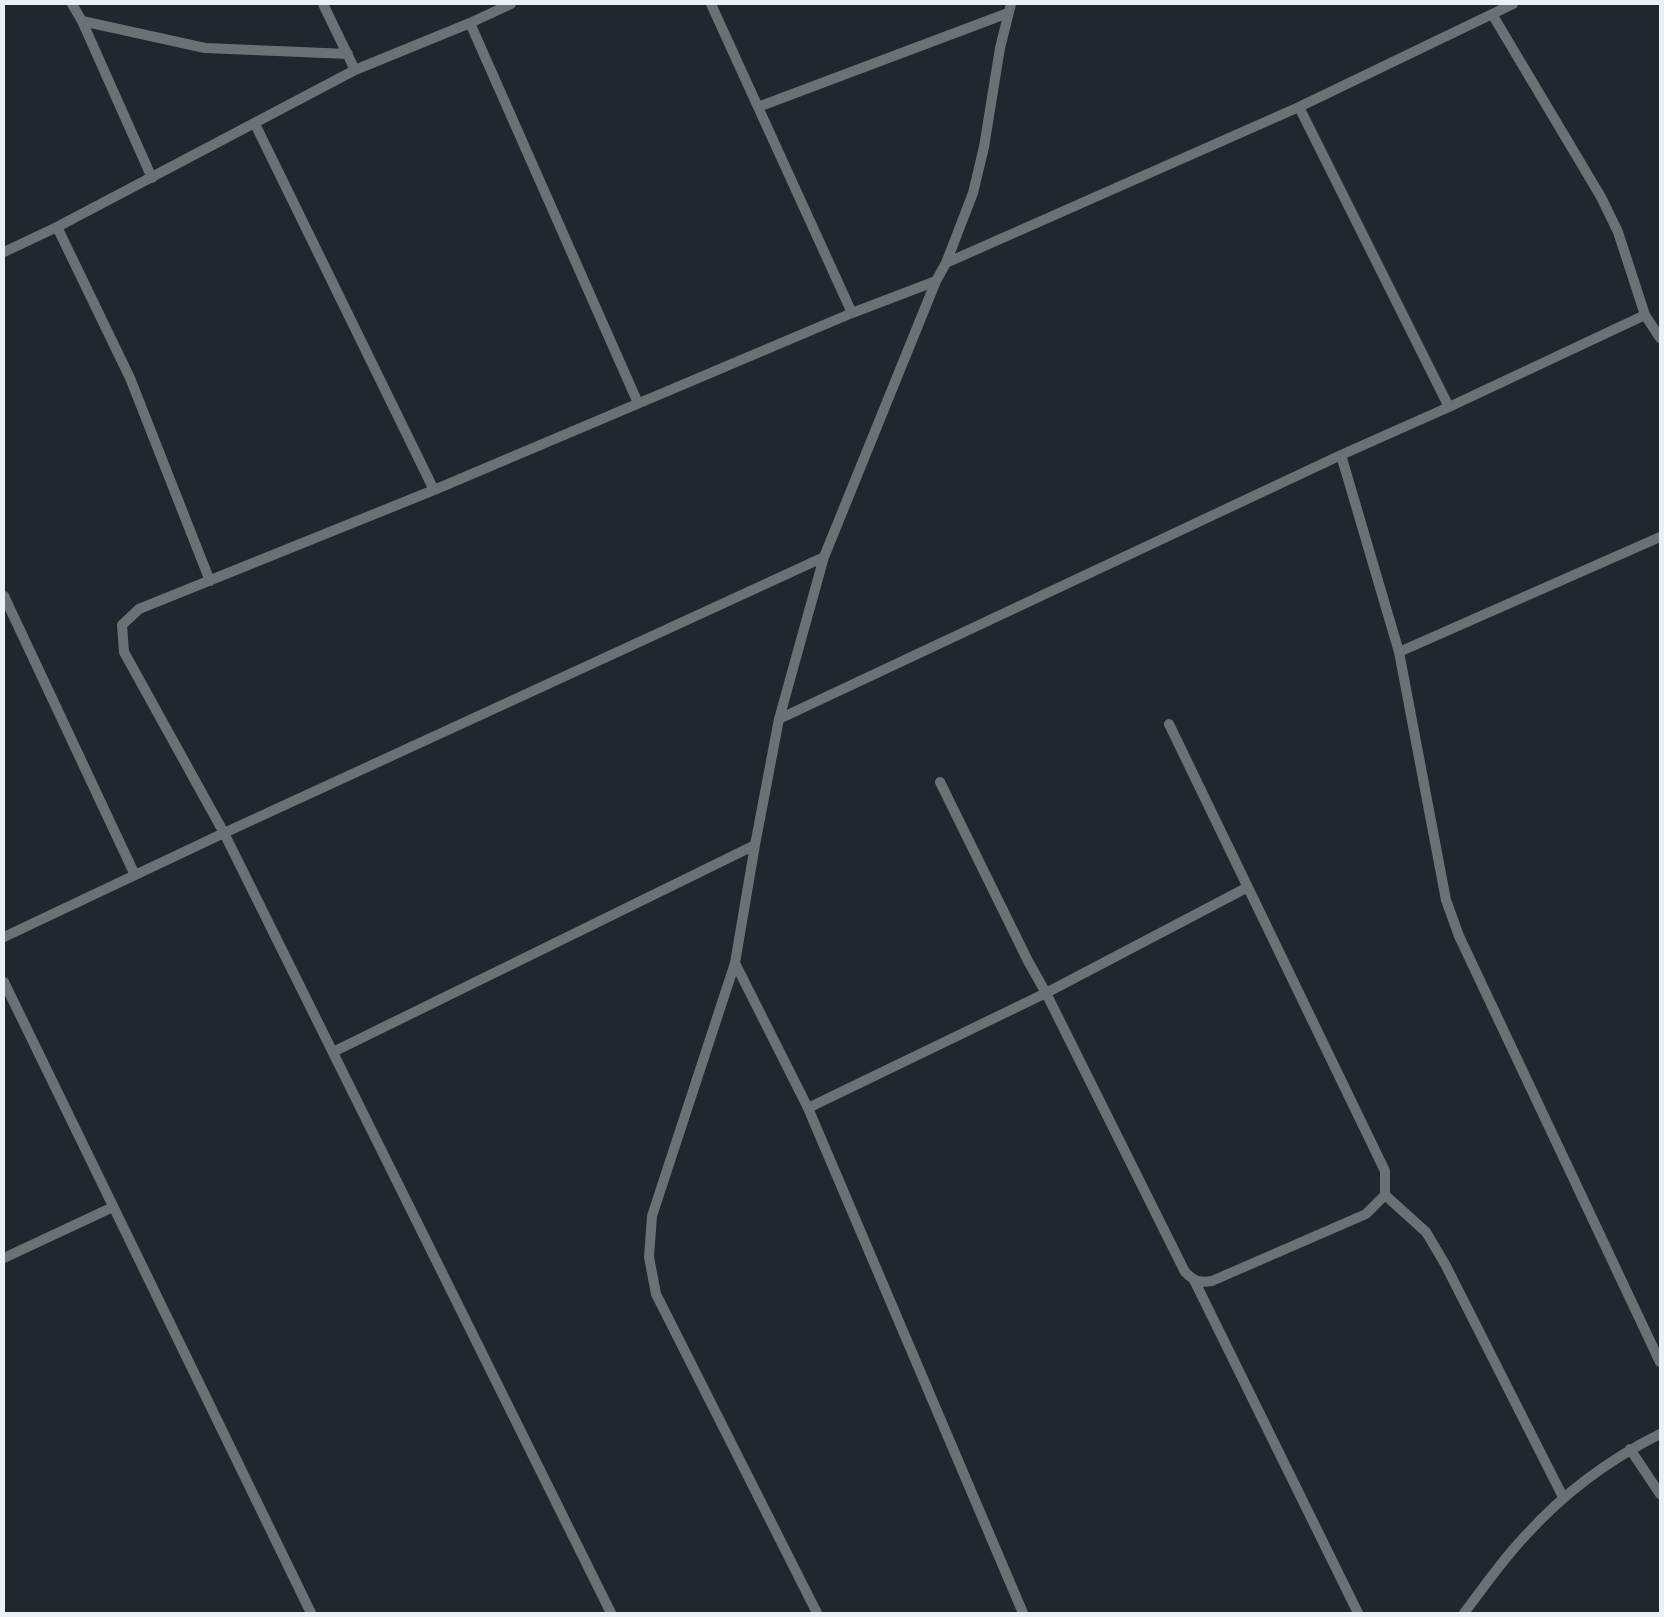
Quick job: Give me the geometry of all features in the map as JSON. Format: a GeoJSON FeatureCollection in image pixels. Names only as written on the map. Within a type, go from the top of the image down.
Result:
{"type":"FeatureCollection","features":[{"type":"Feature","properties":{"kind":"street"},"geometry":{"type":"LineString","coordinates":[[72,4],[82,22],[152,178]]}},
{"type":"Feature","properties":{"kind":"street"},"geometry":{"type":"LineString","coordinates":[[323,4],[355,70]]}},
{"type":"Feature","properties":{"kind":"street"},"geometry":{"type":"LineString","coordinates":[[4,252],[57,228],[355,70],[470,23],[511,4]]}},
{"type":"Feature","properties":{"kind":"street"},"geometry":{"type":"LineString","coordinates":[[711,4],[852,313]]}},
{"type":"Feature","properties":{"kind":"street"},"geometry":{"type":"LineString","coordinates":[[946,263],[1299,106],[1514,4]]}},
{"type":"Feature","properties":{"kind":"street"},"geometry":{"type":"LineString","coordinates":[[758,108],[1010,8]]}},
{"type":"Feature","properties":{"kind":"street"},"geometry":{"type":"LineString","coordinates":[[817,1613],[656,1294],[649,1257],[652,1216],[734,963],[754,845],[779,719],[824,556],[936,281],[946,263],[973,193],[984,147],[1000,48],[1010,8]]}},
{"type":"Feature","properties":{"kind":"street"},"geometry":{"type":"LineString","coordinates":[[1492,14],[1600,197],[1618,232],[1645,315],[1660,338]]}},
{"type":"Feature","properties":{"kind":"street"},"geometry":{"type":"LineString","coordinates":[[82,22],[205,48],[348,54]]}},
{"type":"Feature","properties":{"kind":"street"},"geometry":{"type":"LineString","coordinates":[[470,23],[638,403]]}},
{"type":"Feature","properties":{"kind":"street"},"geometry":{"type":"LineString","coordinates":[[1299,106],[1449,407]]}},
{"type":"Feature","properties":{"kind":"street"},"geometry":{"type":"LineString","coordinates":[[255,124],[434,490]]}},
{"type":"Feature","properties":{"kind":"street"},"geometry":{"type":"LineString","coordinates":[[57,228],[130,378],[210,581]]}},
{"type":"Feature","properties":{"kind":"street"},"geometry":{"type":"LineString","coordinates":[[611,1613],[224,833],[124,652],[122,625],[139,609],[434,490],[852,313],[936,281]]}},
{"type":"Feature","properties":{"kind":"street"},"geometry":{"type":"LineString","coordinates":[[779,719],[1341,455],[1449,407],[1645,315]]}},
{"type":"Feature","properties":{"kind":"street"},"geometry":{"type":"LineString","coordinates":[[1341,455],[1399,652],[1446,900],[1459,936],[1660,1362]]}},
{"type":"Feature","properties":{"kind":"street"},"geometry":{"type":"LineString","coordinates":[[1399,652],[1660,537]]}},
{"type":"Feature","properties":{"kind":"street"},"geometry":{"type":"LineString","coordinates":[[4,937],[224,833],[824,556]]}},
{"type":"Feature","properties":{"kind":"street"},"geometry":{"type":"LineString","coordinates":[[4,596],[135,875]]}},
{"type":"Feature","properties":{"kind":"street"},"geometry":{"type":"LineString","coordinates":[[1169,724],[1385,1171],[1384,1196],[1366,1214],[1212,1281],[1194,1280]]}},
{"type":"Feature","properties":{"kind":"street"},"geometry":{"type":"LineString","coordinates":[[940,782],[1185,1272],[1194,1280],[1358,1613]]}},
{"type":"Feature","properties":{"kind":"street"},"geometry":{"type":"LineString","coordinates":[[333,1052],[754,845]]}},
{"type":"Feature","properties":{"kind":"street"},"geometry":{"type":"LineString","coordinates":[[808,1108],[1046,993],[1248,887]]}},
{"type":"Feature","properties":{"kind":"street"},"geometry":{"type":"LineString","coordinates":[[734,963],[808,1108],[1023,1613]]}},
{"type":"Feature","properties":{"kind":"street"},"geometry":{"type":"LineString","coordinates":[[4,982],[312,1613]]}},
{"type":"Feature","properties":{"kind":"street"},"geometry":{"type":"LineString","coordinates":[[1384,1196],[1426,1232],[1445,1264],[1563,1497]]}},
{"type":"Feature","properties":{"kind":"street"},"geometry":{"type":"LineString","coordinates":[[4,1258],[113,1207]]}},
{"type":"Feature","properties":{"kind":"street"},"geometry":{"type":"LineString","coordinates":[[1464,1613],[1525,1536],[1563,1497],[1630,1449],[1660,1434]]}},
{"type":"Feature","properties":{"kind":"street"},"geometry":{"type":"LineString","coordinates":[[1630,1449],[1660,1494]]}}]}
